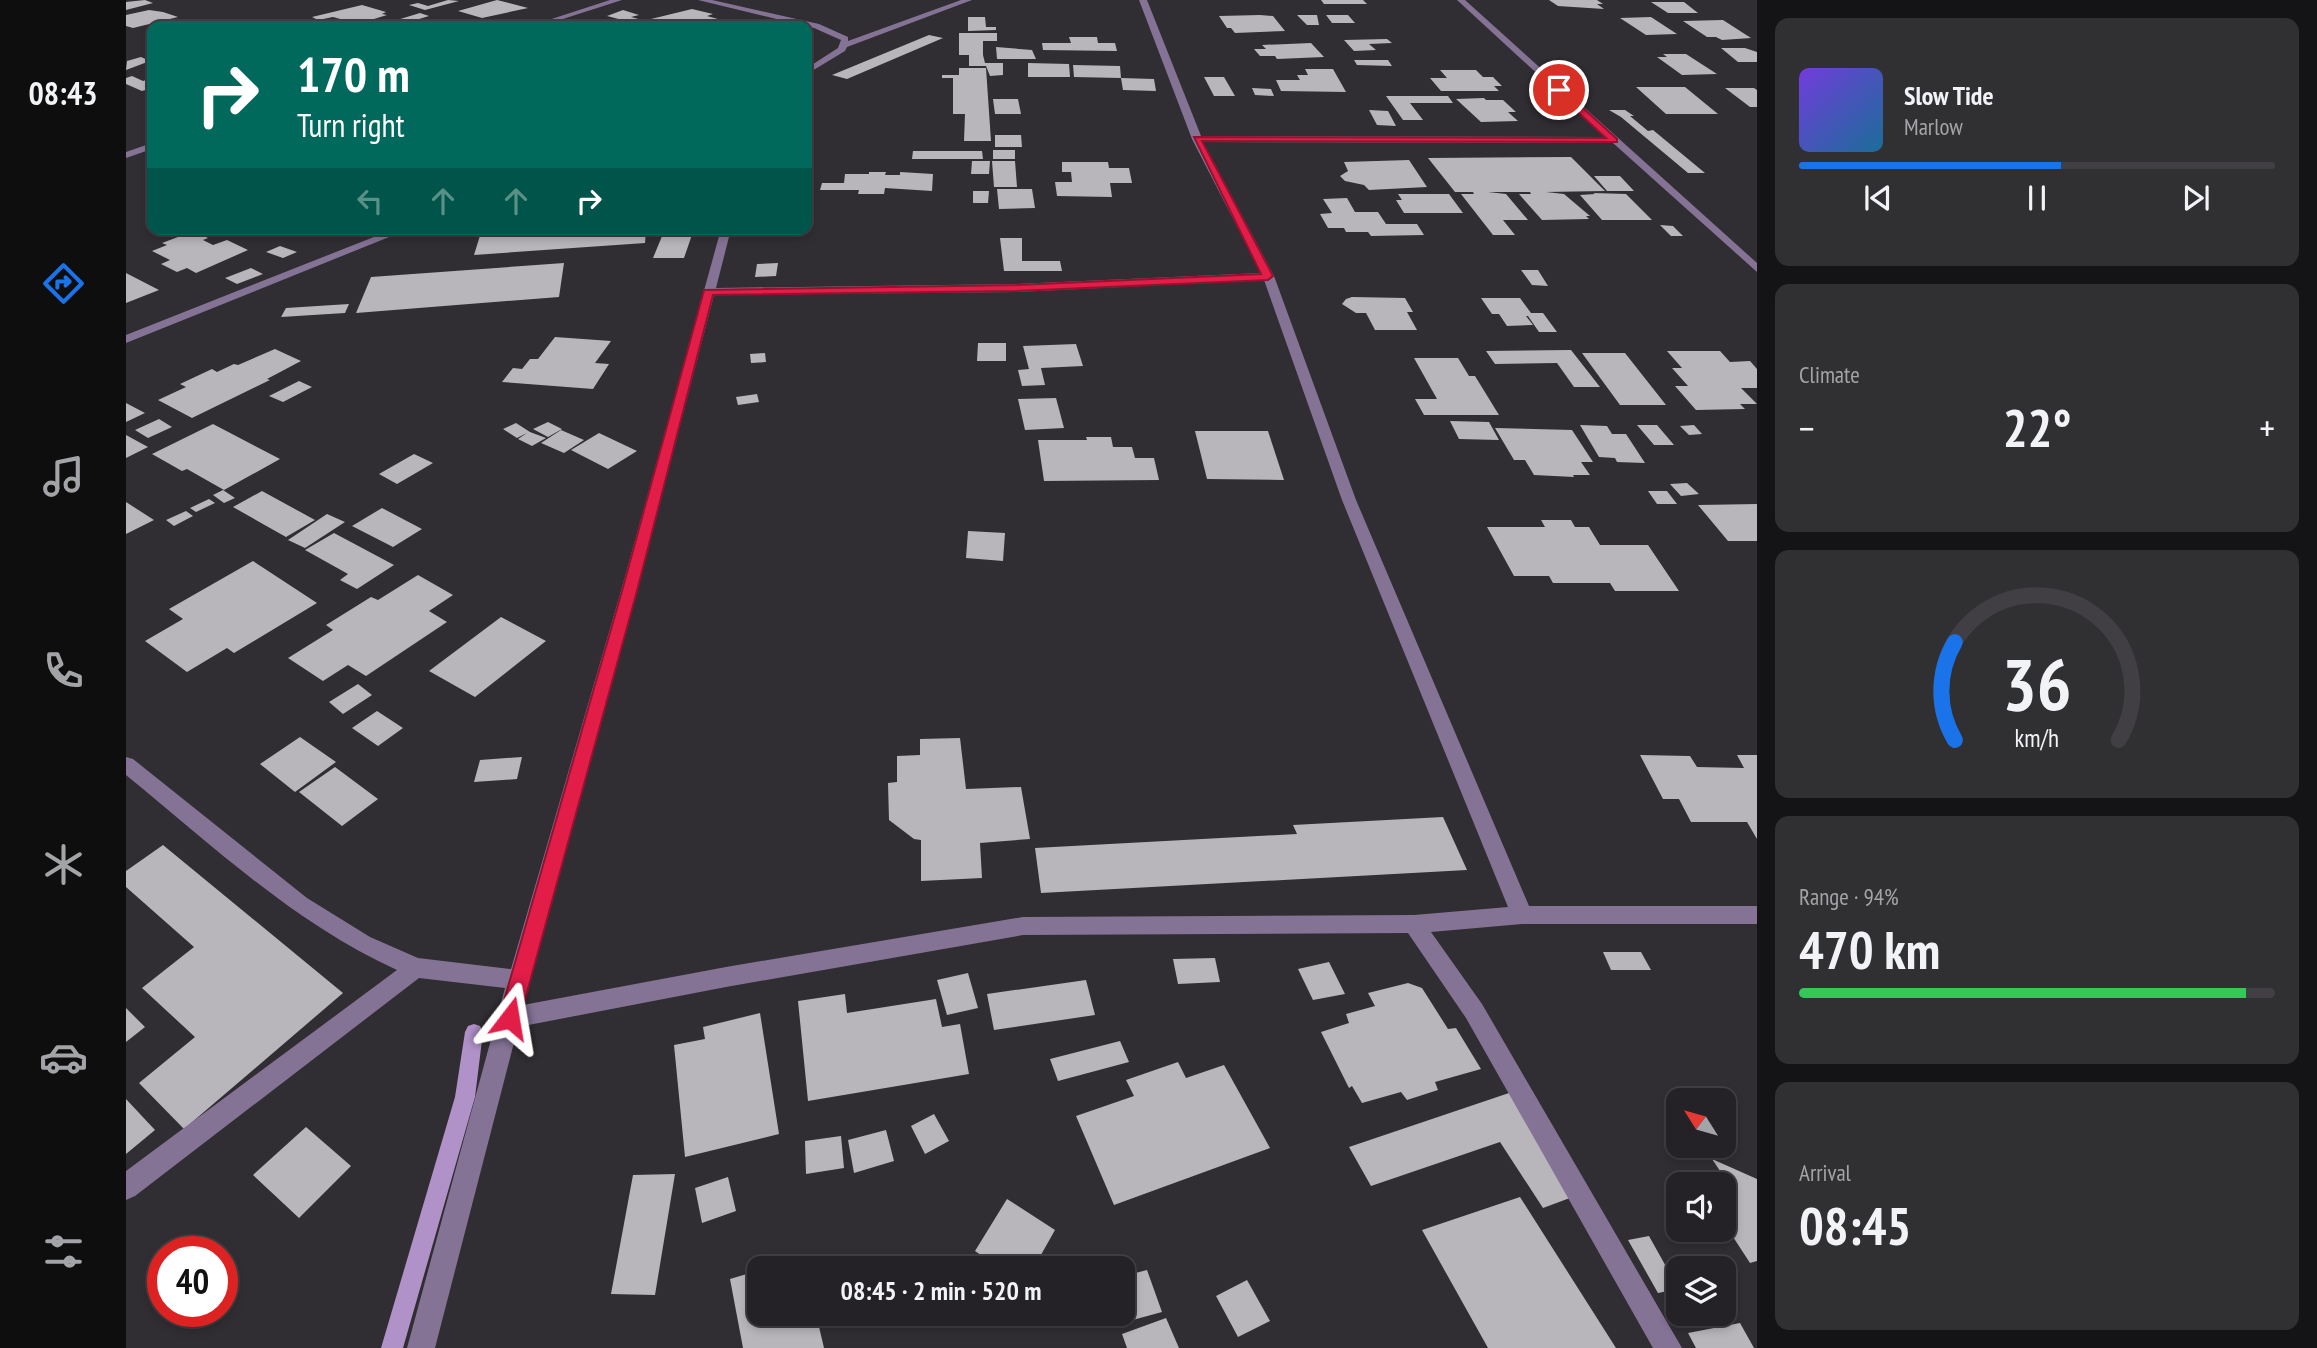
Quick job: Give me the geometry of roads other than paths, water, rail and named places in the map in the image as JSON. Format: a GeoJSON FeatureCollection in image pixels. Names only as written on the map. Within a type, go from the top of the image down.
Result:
{"type":"FeatureCollection","features":[{"type":"Feature","properties":{"kind":"street"},"geometry":{"type":"LineString","coordinates":[[550,21],[618,0]]}},
{"type":"Feature","properties":{"kind":"street"},"geometry":{"type":"LineString","coordinates":[[702,0],[794,21]]}},
{"type":"Feature","properties":{"kind":"street"},"geometry":{"type":"LineString","coordinates":[[812,68],[845,45],[968,0]]}},
{"type":"Feature","properties":{"kind":"street"},"geometry":{"type":"LineString","coordinates":[[1143,0],[1197,139],[1268,276],[1349,500],[1522,915]]}},
{"type":"Feature","properties":{"kind":"street"},"geometry":{"type":"LineString","coordinates":[[1461,0],[1757,269]]}},
{"type":"Feature","properties":{"kind":"street"},"geometry":{"type":"LineString","coordinates":[[812,25],[841,35],[845,39],[845,45]]}},
{"type":"Feature","properties":{"kind":"street"},"geometry":{"type":"LineString","coordinates":[[1197,139],[1614,140]]}},
{"type":"Feature","properties":{"kind":"street"},"geometry":{"type":"LineString","coordinates":[[126,155],[147,148]]}},
{"type":"Feature","properties":{"kind":"street"},"geometry":{"type":"LineString","coordinates":[[126,339],[389,235]]}},
{"type":"Feature","properties":{"kind":"street"},"geometry":{"type":"LineString","coordinates":[[421,1348],[519,980],[629,591],[724,235]]}},
{"type":"Feature","properties":{"kind":"street"},"geometry":{"type":"LineString","coordinates":[[708,292],[1017,288],[1268,276]]}},
{"type":"Feature","properties":{"kind":"street"},"geometry":{"type":"LineString","coordinates":[[126,764],[300,904],[362,944],[415,968],[519,980]]}},
{"type":"Feature","properties":{"kind":"street"},"geometry":{"type":"LineString","coordinates":[[510,1018],[726,977],[1023,926],[1414,924],[1522,915],[1757,915]]}},
{"type":"Feature","properties":{"kind":"street"},"geometry":{"type":"LineString","coordinates":[[1414,924],[1474,1011],[1668,1348]]}},
{"type":"Feature","properties":{"kind":"street"},"geometry":{"type":"LineString","coordinates":[[126,1187],[415,968]]}},
{"type":"Feature","properties":{"kind":"waterway"},"geometry":{"type":"LineString","coordinates":[[392,1348],[465,1097],[474,1032]]}}]}
